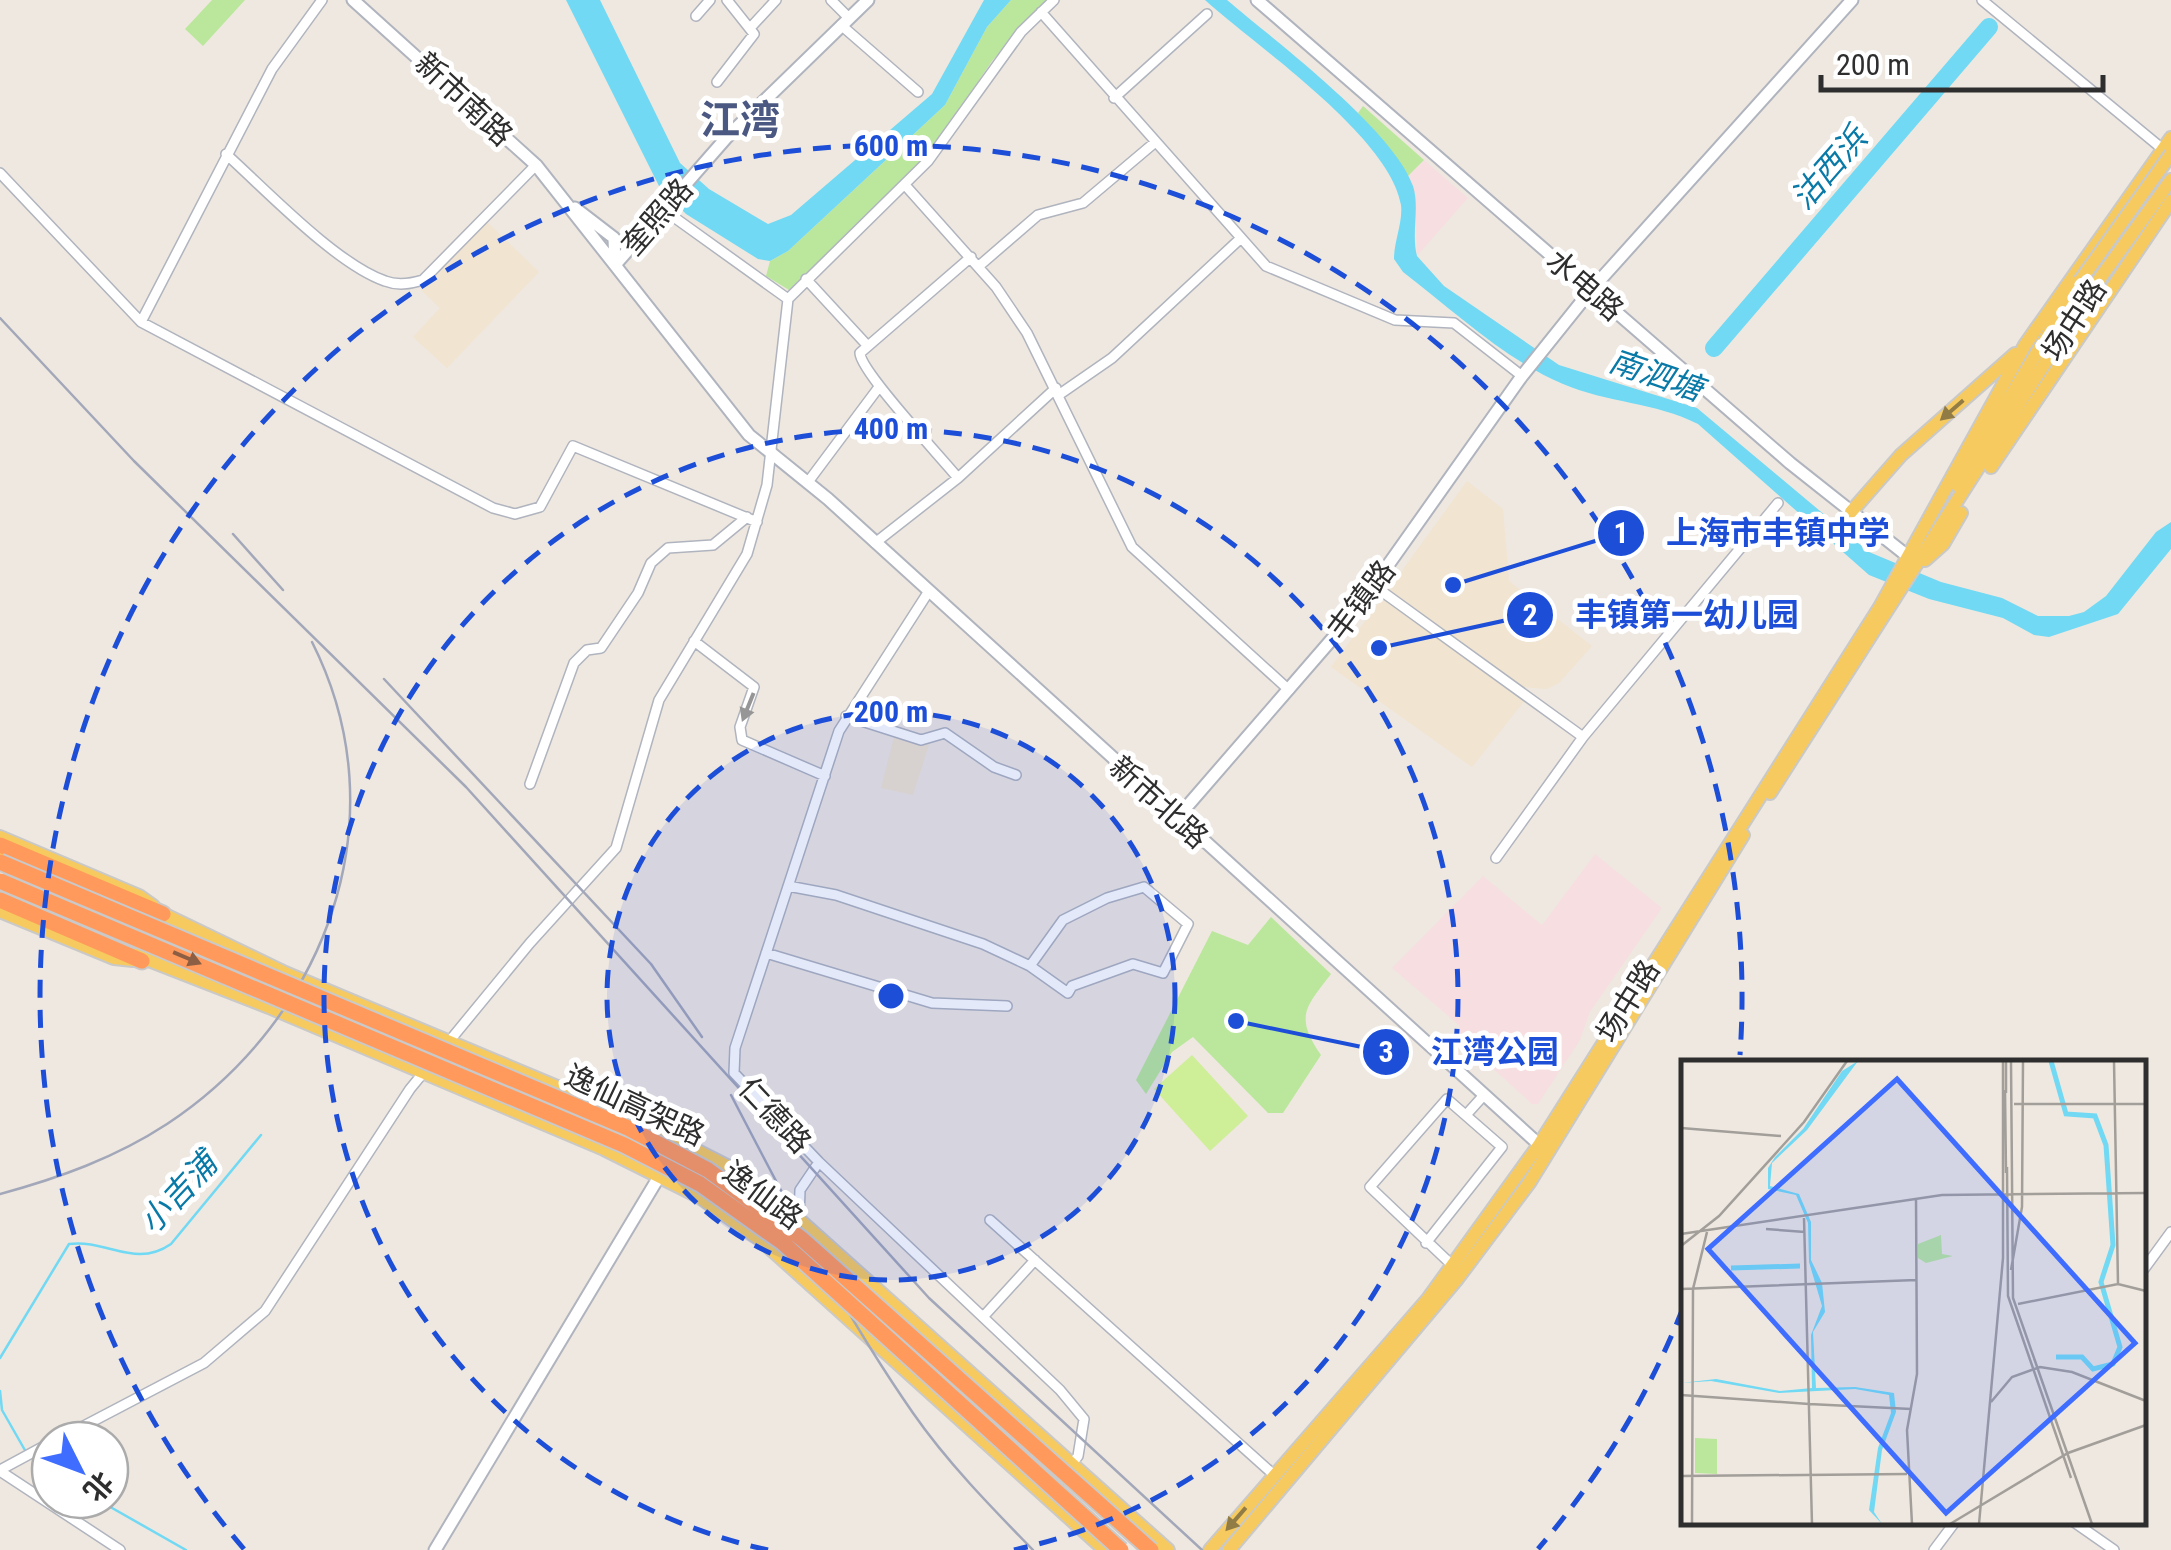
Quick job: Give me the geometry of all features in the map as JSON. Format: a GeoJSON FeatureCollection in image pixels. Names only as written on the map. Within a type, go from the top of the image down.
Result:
{"type":"FeatureCollection","features":[{"type":"Feature","properties":{"kind":"highway"},"geometry":{"type":"LineString","coordinates":[[0,846],[163,914]]}},
{"type":"Feature","properties":{"kind":"highway","name":"逸仙高架路"},"geometry":{"type":"LineString","coordinates":[[0,862],[640,1134],[708,1170],[802,1239],[1152,1550]]}},
{"type":"Feature","properties":{"kind":"highway","name":"逸仙高架路"},"geometry":{"type":"LineString","coordinates":[[0,881],[624,1145],[700,1184],[784,1244],[1120,1550]]}},
{"type":"Feature","properties":{"kind":"highway"},"geometry":{"type":"LineString","coordinates":[[0,900],[142,961]]}},
{"type":"Feature","properties":{"kind":"main road","name":"场中路"},"geometry":{"type":"LineString","coordinates":[[1229,1550],[1457,1278],[1756,814],[2169,149]]}},
{"type":"Feature","properties":{"kind":"main road","name":"场中路"},"geometry":{"type":"LineString","coordinates":[[1913,560],[1931,515],[2025,346],[2169,149]]}},
{"type":"Feature","properties":{"kind":"main road","name":"场中路"},"geometry":{"type":"LineString","coordinates":[[1931,515],[1947,501],[2086,284],[2171,180]]}},
{"type":"Feature","properties":{"kind":"main road","name":"场中路"},"geometry":{"type":"LineString","coordinates":[[1913,560],[1944,544],[2171,201]]}},
{"type":"Feature","properties":{"kind":"main road"},"geometry":{"type":"LineString","coordinates":[[1850,512],[1901,454],[2025,346]]}},
{"type":"Feature","properties":{"kind":"main road"},"geometry":{"type":"LineString","coordinates":[[0,837],[139,896],[163,914]]}},
{"type":"Feature","properties":{"kind":"main road","name":"逸仙路"},"geometry":{"type":"LineString","coordinates":[[0,854],[132,909],[163,914],[285,973],[680,1140],[733,1169],[800,1220],[1168,1550]]}},
{"type":"Feature","properties":{"kind":"main road","name":"逸仙路"},"geometry":{"type":"LineString","coordinates":[[0,892],[126,946],[142,961],[269,1007],[660,1175],[761,1240],[1105,1550]]}},
{"type":"Feature","properties":{"kind":"main road"},"geometry":{"type":"LineString","coordinates":[[0,911],[114,958],[142,961]]}},
{"type":"Feature","properties":{"kind":"main road"},"geometry":{"type":"LineString","coordinates":[[269,1007],[284,1002],[290,994],[292,985],[285,973]]}},
{"type":"Feature","properties":{"kind":"main road","name":"场中路"},"geometry":{"type":"LineString","coordinates":[[1210,1550],[1453,1266],[1544,1148]]}},
{"type":"Feature","properties":{"kind":"street"},"geometry":{"type":"LineString","coordinates":[[141,322],[272,69],[322,0]]}},
{"type":"Feature","properties":{"kind":"street","name":"新市南路"},"geometry":{"type":"LineString","coordinates":[[353,0],[536,165],[749,435],[771,452]]}},
{"type":"Feature","properties":{"kind":"street"},"geometry":{"type":"LineString","coordinates":[[696,16],[710,0]]}},
{"type":"Feature","properties":{"kind":"street"},"geometry":{"type":"LineString","coordinates":[[716,82],[753,40],[752,27],[730,8],[727,0]]}},
{"type":"Feature","properties":{"kind":"street"},"geometry":{"type":"LineString","coordinates":[[752,27],[776,0]]}},
{"type":"Feature","properties":{"kind":"street"},"geometry":{"type":"LineString","coordinates":[[831,0],[845,21],[918,92]]}},
{"type":"Feature","properties":{"kind":"street","name":"奎照路"},"geometry":{"type":"LineString","coordinates":[[615,264],[764,98],[868,0]]}},
{"type":"Feature","properties":{"kind":"street"},"geometry":{"type":"LineString","coordinates":[[95,1420],[204,1363],[246,1331],[282,1291],[424,1072],[616,848],[659,700],[740,569],[771,452],[788,298],[940,146],[1021,32],[1054,0]]}},
{"type":"Feature","properties":{"kind":"street","name":"水电路"},"geometry":{"type":"LineString","coordinates":[[1256,0],[1850,512],[1913,560]]}},
{"type":"Feature","properties":{"kind":"street"},"geometry":{"type":"LineString","coordinates":[[1591,290],[1852,0]]}},
{"type":"Feature","properties":{"kind":"street"},"geometry":{"type":"LineString","coordinates":[[1982,0],[2169,149]]}},
{"type":"Feature","properties":{"kind":"street"},"geometry":{"type":"LineString","coordinates":[[1041,12],[1266,266],[1395,320],[1454,323],[1525,373]]}},
{"type":"Feature","properties":{"kind":"street"},"geometry":{"type":"LineString","coordinates":[[1114,98],[1207,14]]}},
{"type":"Feature","properties":{"kind":"street"},"geometry":{"type":"LineString","coordinates":[[979,266],[1038,215],[1083,202],[1154,144]]}},
{"type":"Feature","properties":{"kind":"street"},"geometry":{"type":"LineString","coordinates":[[226,154],[340,254],[384,281],[406,285],[423,280],[536,165]]}},
{"type":"Feature","properties":{"kind":"street"},"geometry":{"type":"LineString","coordinates":[[0,173],[141,322],[500,512],[522,514],[540,507],[573,446],[752,519]]}},
{"type":"Feature","properties":{"kind":"street"},"geometry":{"type":"LineString","coordinates":[[905,185],[979,266],[1018,319],[1058,391],[1132,547],[1289,690]]}},
{"type":"Feature","properties":{"kind":"street"},"geometry":{"type":"LineString","coordinates":[[667,206],[788,298]]}},
{"type":"Feature","properties":{"kind":"street"},"geometry":{"type":"LineString","coordinates":[[875,543],[958,478],[1058,391],[1112,358],[1241,238]]}},
{"type":"Feature","properties":{"kind":"street"},"geometry":{"type":"LineString","coordinates":[[958,478],[860,361],[866,344],[971,257]]}},
{"type":"Feature","properties":{"kind":"street"},"geometry":{"type":"LineString","coordinates":[[806,280],[866,344]]}},
{"type":"Feature","properties":{"kind":"street","name":"丰镇路"},"geometry":{"type":"LineString","coordinates":[[1178,818],[1374,585],[1525,373],[1591,290]]}},
{"type":"Feature","properties":{"kind":"street"},"geometry":{"type":"LineString","coordinates":[[808,482],[879,387]]}},
{"type":"Feature","properties":{"kind":"street","name":"新市北路"},"geometry":{"type":"LineString","coordinates":[[771,452],[1544,1148]]}},
{"type":"Feature","properties":{"kind":"street"},"geometry":{"type":"LineString","coordinates":[[1496,858],[1583,736],[1778,503]]}},
{"type":"Feature","properties":{"kind":"street"},"geometry":{"type":"LineString","coordinates":[[530,784],[574,663],[588,650],[601,648],[638,593],[650,563],[668,548],[713,545],[752,519]]}},
{"type":"Feature","properties":{"kind":"street"},"geometry":{"type":"LineString","coordinates":[[1374,585],[1583,736]]}},
{"type":"Feature","properties":{"kind":"street","name":"仁德路"},"geometry":{"type":"LineString","coordinates":[[929,591],[846,716],[735,1048],[734,1073],[819,1162],[1084,1419],[1072,1465],[1048,1497]]}},
{"type":"Feature","properties":{"kind":"street"},"geometry":{"type":"LineString","coordinates":[[694,640],[754,687],[740,727],[742,740],[825,776]]}},
{"type":"Feature","properties":{"kind":"street"},"geometry":{"type":"LineString","coordinates":[[846,716],[922,740],[945,733],[994,768],[1016,775]]}},
{"type":"Feature","properties":{"kind":"street"},"geometry":{"type":"LineString","coordinates":[[788,886],[873,907],[983,944],[1030,966],[1068,993],[1072,986],[1134,964],[1163,973],[1188,924],[1144,887],[1107,898],[1063,920],[1030,966]]}},
{"type":"Feature","properties":{"kind":"street"},"geometry":{"type":"LineString","coordinates":[[766,953],[932,1003],[1007,1006]]}},
{"type":"Feature","properties":{"kind":"street"},"geometry":{"type":"LineString","coordinates":[[1466,1115],[1484,1095]]}},
{"type":"Feature","properties":{"kind":"street"},"geometry":{"type":"LineString","coordinates":[[1426,1242],[1502,1147],[1447,1099],[1370,1187],[1426,1242],[1453,1266]]}},
{"type":"Feature","properties":{"kind":"street"},"geometry":{"type":"LineString","coordinates":[[435,1550],[680,1140]]}},
{"type":"Feature","properties":{"kind":"street"},"geometry":{"type":"LineString","coordinates":[[800,1220],[800,1190],[819,1162]]}},
{"type":"Feature","properties":{"kind":"street"},"geometry":{"type":"LineString","coordinates":[[990,1220],[1274,1476]]}},
{"type":"Feature","properties":{"kind":"street"},"geometry":{"type":"LineString","coordinates":[[2146,1266],[2171,1232]]}},
{"type":"Feature","properties":{"kind":"street"},"geometry":{"type":"LineString","coordinates":[[983,1317],[1035,1260]]}},
{"type":"Feature","properties":{"kind":"street"},"geometry":{"type":"LineString","coordinates":[[30,1454],[0,1470],[120,1550]]}},
{"type":"Feature","properties":{"kind":"street"},"geometry":{"type":"LineString","coordinates":[[1934,1550],[1953,1525]]}},
{"type":"Feature","properties":{"kind":"street"},"geometry":{"type":"LineString","coordinates":[[2078,1525],[2114,1550]]}},
{"type":"Feature","properties":{"kind":"shaded area"},"geometry":{"type":"Polygon","coordinates":[[[1424,160],[1468,198],[1417,256],[1415,194],[1408,176],[1424,160]]]}},
{"type":"Feature","properties":{"kind":"shaded area"},"geometry":{"type":"Polygon","coordinates":[[[487,222],[539,272],[447,368],[413,337],[440,308],[421,290],[487,222]]]}},
{"type":"Feature","properties":{"kind":"shaded area"},"geometry":{"type":"Polygon","coordinates":[[[1467,481],[1503,509],[1509,581],[1592,646],[1559,683],[1547,689],[1520,687],[1388,590],[1467,481]]]}},
{"type":"Feature","properties":{"kind":"shaded area"},"geometry":{"type":"Polygon","coordinates":[[[1383,597],[1525,700],[1472,767],[1331,667],[1383,597]]]}},
{"type":"Feature","properties":{"kind":"shaded area"},"geometry":{"type":"Polygon","coordinates":[[[894,737],[929,745],[913,795],[881,788],[894,737]]]}},
{"type":"Feature","properties":{"kind":"shaded area"},"geometry":{"type":"Polygon","coordinates":[[[1595,854],[1662,908],[1590,1012],[1580,1040],[1538,1104],[1532,1104],[1457,1036],[1460,1026],[1392,968],[1483,876],[1542,925],[1595,854]]]}},
{"type":"Feature","properties":{"kind":"green space"},"geometry":{"type":"Polygon","coordinates":[[[212,0],[245,0],[203,46],[185,29],[212,0]]]}},
{"type":"Feature","properties":{"kind":"green space"},"geometry":{"type":"Polygon","coordinates":[[[1011,0],[1046,0],[992,61],[930,153],[789,290],[766,276],[770,261],[788,251],[945,105],[987,27],[1011,0]]]}},
{"type":"Feature","properties":{"kind":"green space"},"geometry":{"type":"Polygon","coordinates":[[[1363,106],[1424,160],[1408,176],[1358,113],[1363,106]]]}},
{"type":"Feature","properties":{"kind":"green space"},"geometry":{"type":"Polygon","coordinates":[[[1271,917],[1331,974],[1306,1012],[1308,1031],[1321,1055],[1283,1113],[1268,1113],[1193,1037],[1172,1052],[1146,1094],[1136,1080],[1212,931],[1248,945],[1271,917]]]}},
{"type":"Feature","properties":{"kind":"green space"},"geometry":{"type":"Polygon","coordinates":[[[1192,1055],[1248,1116],[1210,1151],[1154,1089],[1192,1055]]]}},
{"type":"Feature","properties":{"kind":"water"},"geometry":{"type":"Polygon","coordinates":[[[566,0],[600,0],[680,163],[709,189],[768,224],[791,215],[932,94],[984,0],[1011,0],[987,27],[945,105],[788,251],[770,261],[758,259],[686,214],[660,188],[566,0]]]}},
{"type":"Feature","properties":{"kind":"water"},"geometry":{"type":"Polygon","coordinates":[[[1205,0],[1227,0],[1330,87],[1382,139],[1413,186],[1417,256],[1444,286],[1559,365],[1697,408],[1869,552],[1941,582],[2002,598],[2038,616],[2069,616],[2084,612],[2106,596],[2156,532],[2171,522],[2171,549],[2118,614],[2049,637],[2034,635],[2003,618],[1929,599],[1869,575],[1698,424],[1665,411],[1580,390],[1541,374],[1480,333],[1403,272],[1394,259],[1401,205],[1392,179],[1373,151],[1318,94],[1205,0]]]}},
{"type":"Feature","properties":{"kind":"waterway","name":"沽西浜"},"geometry":{"type":"LineString","coordinates":[[1714,348],[1989,27]]}},
{"type":"Feature","properties":{"kind":"waterway","name":"小吉浦"},"geometry":{"type":"LineString","coordinates":[[0,1358],[69,1244],[96,1245],[133,1254],[158,1251],[171,1244],[261,1135]]}},
{"type":"Feature","properties":{"kind":"waterway","name":"小吉浦"},"geometry":{"type":"LineString","coordinates":[[0,1391],[2,1410],[26,1452]]}},
{"type":"Feature","properties":{"kind":"waterway","name":"小吉浦"},"geometry":{"type":"LineString","coordinates":[[130,1518],[186,1550]]}},
{"type":"Feature","properties":{"kind":"railway"},"geometry":{"type":"LineString","coordinates":[[0,318],[134,461],[466,787],[929,1298],[1202,1550]]}},
{"type":"Feature","properties":{"kind":"railway"},"geometry":{"type":"LineString","coordinates":[[233,534],[283,590]]}},
{"type":"Feature","properties":{"kind":"railway"},"geometry":{"type":"LineString","coordinates":[[0,1194],[86,1166],[167,1124],[223,1080],[270,1029],[307,971],[333,909],[347,844],[349,777],[338,709],[312,642]]}},
{"type":"Feature","properties":{"kind":"railway"},"geometry":{"type":"LineString","coordinates":[[384,679],[651,964],[702,1037]]}},
{"type":"Feature","properties":{"kind":"railway"},"geometry":{"type":"LineString","coordinates":[[731,1095],[817,1257],[887,1375],[940,1449],[1033,1550]]}},
{"type":"Feature","properties":{"kind":"place","name":"上海市丰镇中学"},"geometry":{"type":"Point","coordinates":[1453,585]}},
{"type":"Feature","properties":{"kind":"place","name":"丰镇第一幼儿园"},"geometry":{"type":"Point","coordinates":[1379,648]}},
{"type":"Feature","properties":{"kind":"place","name":"江湾公园"},"geometry":{"type":"Point","coordinates":[1236,1021]}},
{"type":"Feature","properties":{"kind":"district","name":"江湾"},"geometry":{"type":"Point","coordinates":[740,120]}},
{"type":"Feature","properties":{"kind":"water label","name":"南泗塘"},"geometry":{"type":"Point","coordinates":[1656,375]}}]}
